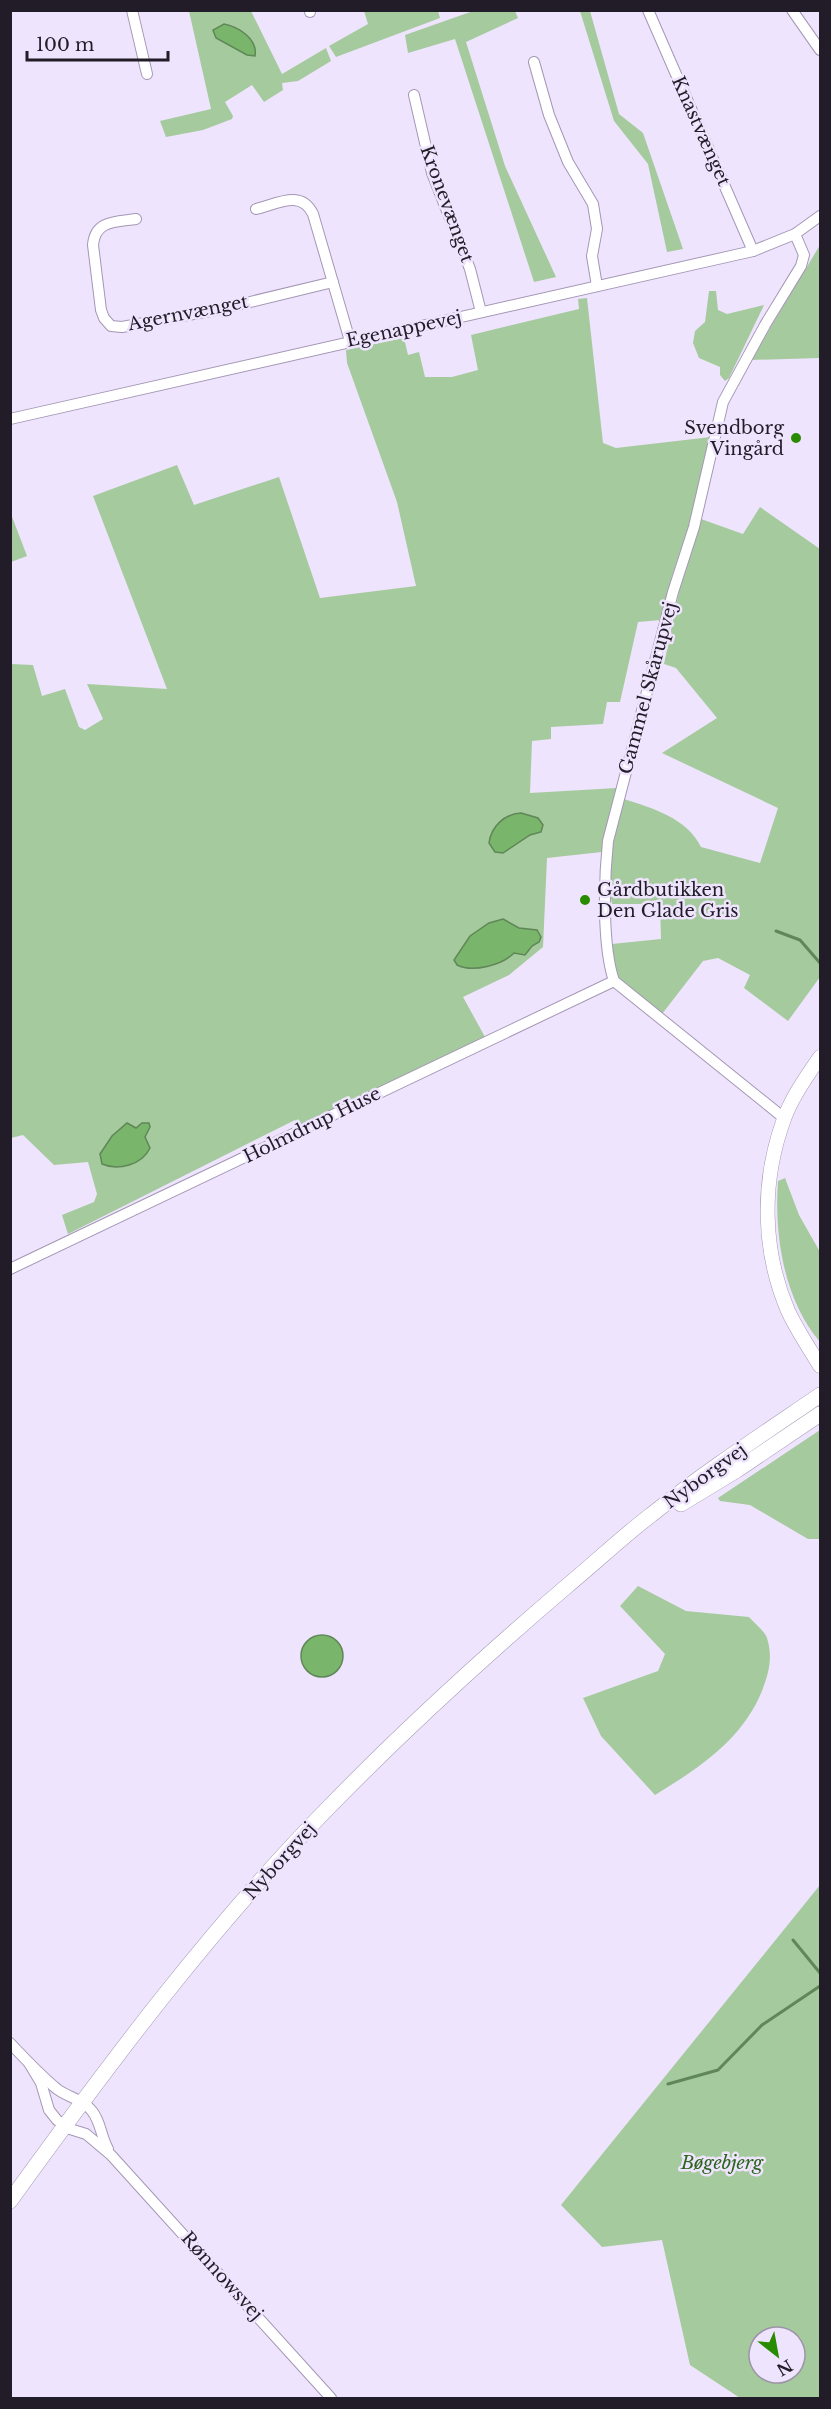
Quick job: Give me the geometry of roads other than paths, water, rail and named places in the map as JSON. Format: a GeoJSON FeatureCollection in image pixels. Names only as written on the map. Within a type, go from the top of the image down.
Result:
{"type":"FeatureCollection","features":[{"type":"Feature","properties":{"kind":"main road","name":"Nyborgvej"},"geometry":{"type":"LineString","coordinates":[[10,2201],[81,2101],[168,1991],[243,1902],[329,1807],[428,1710],[516,1629],[649,1516],[820,1395]]}},
{"type":"Feature","properties":{"kind":"main road","name":"Nyborgvej"},"geometry":{"type":"LineString","coordinates":[[594,1563],[820,1414]]}},
{"type":"Feature","properties":{"kind":"street"},"geometry":{"type":"LineString","coordinates":[[132,10],[147,74]]}},
{"type":"Feature","properties":{"kind":"street","name":"Knastvænget"},"geometry":{"type":"LineString","coordinates":[[648,10],[753,251]]}},
{"type":"Feature","properties":{"kind":"street"},"geometry":{"type":"LineString","coordinates":[[792,10],[820,50]]}},
{"type":"Feature","properties":{"kind":"street"},"geometry":{"type":"LineString","coordinates":[[534,62],[549,115],[568,162],[593,204],[597,229],[591,256],[597,286]]}},
{"type":"Feature","properties":{"kind":"street","name":"Kronevænget"},"geometry":{"type":"LineString","coordinates":[[414,95],[432,173],[470,268],[481,312]]}},
{"type":"Feature","properties":{"kind":"street"},"geometry":{"type":"LineString","coordinates":[[256,209],[295,199],[309,205],[314,214],[350,341]]}},
{"type":"Feature","properties":{"kind":"street"},"geometry":{"type":"LineString","coordinates":[[795,234],[820,216]]}},
{"type":"Feature","properties":{"kind":"street","name":"Agernvænget"},"geometry":{"type":"LineString","coordinates":[[136,219],[108,224],[98,229],[94,235],[93,245],[101,310],[111,326],[122,327],[221,309],[333,282]]}},
{"type":"Feature","properties":{"kind":"street","name":"Egenappevej"},"geometry":{"type":"LineString","coordinates":[[10,419],[753,251],[795,234]]}},
{"type":"Feature","properties":{"kind":"street","name":"Gammel Skårupvej"},"geometry":{"type":"LineString","coordinates":[[614,981],[609,966],[604,877],[608,841],[673,592],[694,527],[723,402],[765,325],[801,266],[804,255],[795,234]]}},
{"type":"Feature","properties":{"kind":"street"},"geometry":{"type":"LineString","coordinates":[[614,981],[626,993],[784,1118]]}},
{"type":"Feature","properties":{"kind":"street","name":"Holmdrup Huse"},"geometry":{"type":"LineString","coordinates":[[10,1269],[614,981]]}},
{"type":"Feature","properties":{"kind":"street"},"geometry":{"type":"LineString","coordinates":[[820,1057],[784,1118],[770,1173],[767,1201],[771,1258],[779,1286],[789,1312],[820,1366]]}},
{"type":"Feature","properties":{"kind":"street"},"geometry":{"type":"LineString","coordinates":[[10,2043],[59,2090],[81,2101]]}},
{"type":"Feature","properties":{"kind":"street"},"geometry":{"type":"LineString","coordinates":[[29,2063],[41,2083],[49,2109],[57,2120],[65,2125]]}},
{"type":"Feature","properties":{"kind":"street","name":"Rønnowsvej"},"geometry":{"type":"LineString","coordinates":[[81,2101],[98,2119],[102,2138],[111,2155]]}},
{"type":"Feature","properties":{"kind":"street","name":"Rønnowsvej"},"geometry":{"type":"LineString","coordinates":[[65,2125],[86,2134],[111,2155],[331,2398]]}},
{"type":"Feature","properties":{"kind":"waterway"},"geometry":{"type":"LineString","coordinates":[[776,931],[800,940],[820,963]]}},
{"type":"Feature","properties":{"kind":"waterway"},"geometry":{"type":"LineString","coordinates":[[793,1940],[820,1973]]}},
{"type":"Feature","properties":{"kind":"waterway"},"geometry":{"type":"LineString","coordinates":[[668,2084],[718,2070],[762,2025],[820,1986]]}},
{"type":"Feature","properties":{"kind":"place","name":"Svendborg Vingård"},"geometry":{"type":"Point","coordinates":[796,438]}},
{"type":"Feature","properties":{"kind":"place","name":"Gårdbutikken Den Glade Gris"},"geometry":{"type":"Point","coordinates":[585,900]}},
{"type":"Feature","properties":{"kind":"park label","name":"Bøgebjerg"},"geometry":{"type":"Point","coordinates":[722,2163]}}]}
